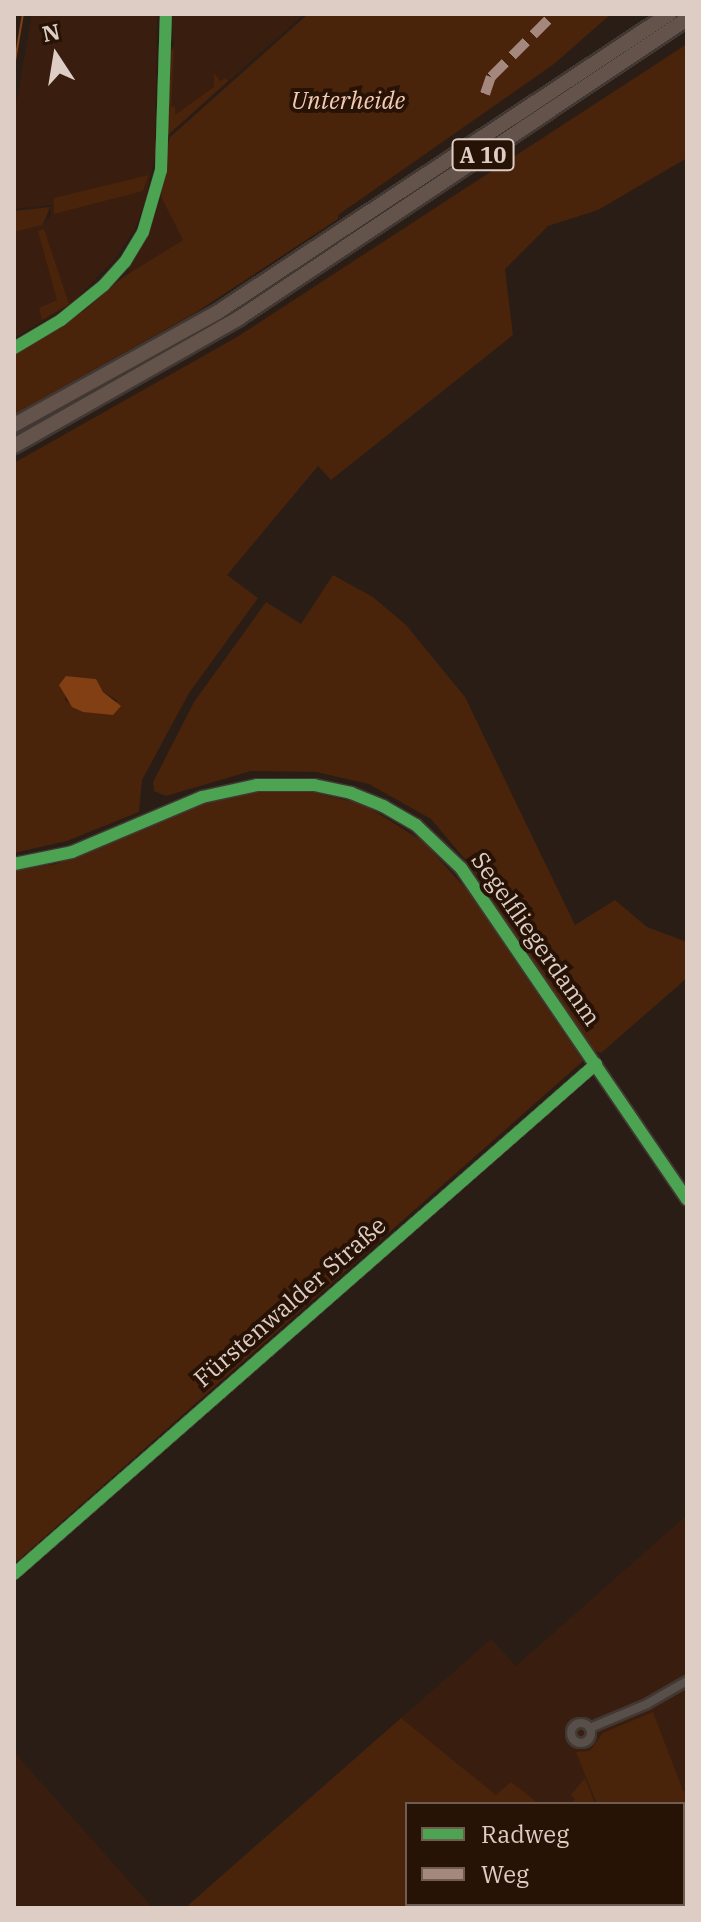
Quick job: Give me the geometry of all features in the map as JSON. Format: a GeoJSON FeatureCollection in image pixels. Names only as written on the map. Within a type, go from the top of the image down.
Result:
{"type":"FeatureCollection","features":[{"type":"Feature","properties":{"kind":"highway","name":"A 10"},"geometry":{"type":"LineString","coordinates":[[14,425],[218,312],[669,14]]}},
{"type":"Feature","properties":{"kind":"highway","name":"A 10"},"geometry":{"type":"LineString","coordinates":[[14,448],[239,318],[687,19]]}},
{"type":"Feature","properties":{"kind":"street"},"geometry":{"type":"LineString","coordinates":[[14,348],[61,320],[98,290],[125,262],[143,232],[161,170],[166,14]]}},
{"type":"Feature","properties":{"kind":"street","name":"Segelfliegerdamm"},"geometry":{"type":"LineString","coordinates":[[14,864],[72,852],[179,806],[233,789],[296,784],[351,793],[416,825],[452,858],[687,1199]]}},
{"type":"Feature","properties":{"kind":"street","name":"Fürstenwalder Straße"},"geometry":{"type":"LineString","coordinates":[[14,1574],[596,1064]]}},
{"type":"Feature","properties":{"kind":"street"},"geometry":{"type":"LineString","coordinates":[[590,1728],[591,1735],[585,1743],[567,1738],[577,1723],[590,1728],[647,1704],[687,1681]]}},
{"type":"Feature","properties":{"kind":"shaded area"},"geometry":{"type":"Polygon","coordinates":[[[32,14],[157,14],[155,155],[146,200],[135,229],[115,259],[70,305],[14,338],[14,232],[43,225],[51,216],[51,205],[14,209],[14,116],[32,14]]]}},
{"type":"Feature","properties":{"kind":"shaded area"},"geometry":{"type":"Polygon","coordinates":[[[171,14],[304,14],[168,135],[169,52],[174,45],[171,14]]]}},
{"type":"Feature","properties":{"kind":"shaded area"},"geometry":{"type":"Polygon","coordinates":[[[161,197],[183,240],[131,272],[127,269],[147,238],[161,197]]]}},
{"type":"Feature","properties":{"kind":"shaded area"},"geometry":{"type":"Polygon","coordinates":[[[66,676],[96,679],[103,692],[121,706],[113,715],[83,712],[72,707],[59,685],[66,676]]]}},
{"type":"Feature","properties":{"kind":"shaded area"},"geometry":{"type":"Polygon","coordinates":[[[687,1515],[687,1790],[657,1802],[505,1802],[401,1718],[491,1639],[516,1666],[687,1515]]]}},
{"type":"Feature","properties":{"kind":"shaded area"},"geometry":{"type":"Polygon","coordinates":[[[14,1752],[153,1908],[14,1908],[14,1752]]]}},
{"type":"Feature","properties":{"kind":"green space","name":"Unterheide"},"geometry":{"type":"Polygon","coordinates":[[[308,14],[611,14],[554,64],[338,215],[338,219],[195,313],[14,414],[14,355],[85,310],[123,277],[183,240],[161,197],[169,138],[308,14]]]}},
{"type":"Feature","properties":{"kind":"green space"},"geometry":{"type":"Polygon","coordinates":[[[687,44],[687,158],[598,210],[548,226],[505,269],[513,335],[331,480],[318,466],[227,575],[258,598],[189,693],[142,780],[139,812],[67,841],[14,853],[14,463],[237,337],[687,44]],[[66,676],[65,700],[83,712],[118,701],[103,692],[95,679],[66,676]]]}},
{"type":"Feature","properties":{"kind":"green space"},"geometry":{"type":"Polygon","coordinates":[[[174,48],[171,106],[175,107],[175,115],[214,87],[214,73],[220,81],[225,78],[228,81],[168,135],[169,52],[174,48]]]}},
{"type":"Feature","properties":{"kind":"green space"},"geometry":{"type":"Polygon","coordinates":[[[149,175],[143,191],[54,214],[54,198],[149,175]]]}},
{"type":"Feature","properties":{"kind":"green space"},"geometry":{"type":"Polygon","coordinates":[[[50,207],[43,225],[14,232],[14,211],[50,207]]]}},
{"type":"Feature","properties":{"kind":"green space"},"geometry":{"type":"Polygon","coordinates":[[[44,229],[69,304],[42,320],[39,308],[57,300],[38,231],[44,229]]]}},
{"type":"Feature","properties":{"kind":"green space"},"geometry":{"type":"Polygon","coordinates":[[[333,575],[373,597],[406,625],[465,697],[575,925],[615,900],[647,927],[687,942],[687,978],[601,1053],[592,1050],[469,864],[431,819],[369,784],[316,772],[251,771],[166,796],[154,791],[153,782],[194,702],[266,602],[301,624],[333,575]]]}},
{"type":"Feature","properties":{"kind":"green space"},"geometry":{"type":"Polygon","coordinates":[[[272,789],[302,790],[363,804],[424,842],[467,890],[583,1061],[14,1564],[14,870],[56,864],[196,805],[234,794],[272,789]]]}},
{"type":"Feature","properties":{"kind":"green space"},"geometry":{"type":"Polygon","coordinates":[[[653,1712],[683,1791],[687,1790],[687,1908],[185,1908],[401,1718],[496,1795],[511,1782],[536,1802],[405,1802],[405,1906],[685,1906],[685,1802],[596,1802],[576,1752],[590,1751],[603,1733],[653,1712]]]}},
{"type":"Feature","properties":{"kind":"green space"},"geometry":{"type":"Polygon","coordinates":[[[585,1778],[594,1802],[573,1802],[575,1799],[571,1795],[585,1778]]]}},
{"type":"Feature","properties":{"kind":"waterway"},"geometry":{"type":"LineString","coordinates":[[14,67],[23,14]]}},
{"type":"Feature","properties":{"kind":"marked path"},"geometry":{"type":"LineString","coordinates":[[485,94],[491,77],[554,14]]}},
{"type":"Feature","properties":{"kind":"cycle path"},"geometry":{"type":"LineString","coordinates":[[14,348],[61,320],[104,285],[125,262],[143,232],[161,170],[166,14]]}},
{"type":"Feature","properties":{"kind":"cycle path"},"geometry":{"type":"LineString","coordinates":[[14,864],[72,852],[202,797],[257,785],[314,785],[351,793],[383,806],[416,825],[461,868],[687,1199]]}},
{"type":"Feature","properties":{"kind":"cycle path"},"geometry":{"type":"LineString","coordinates":[[14,1574],[596,1064]]}}]}
